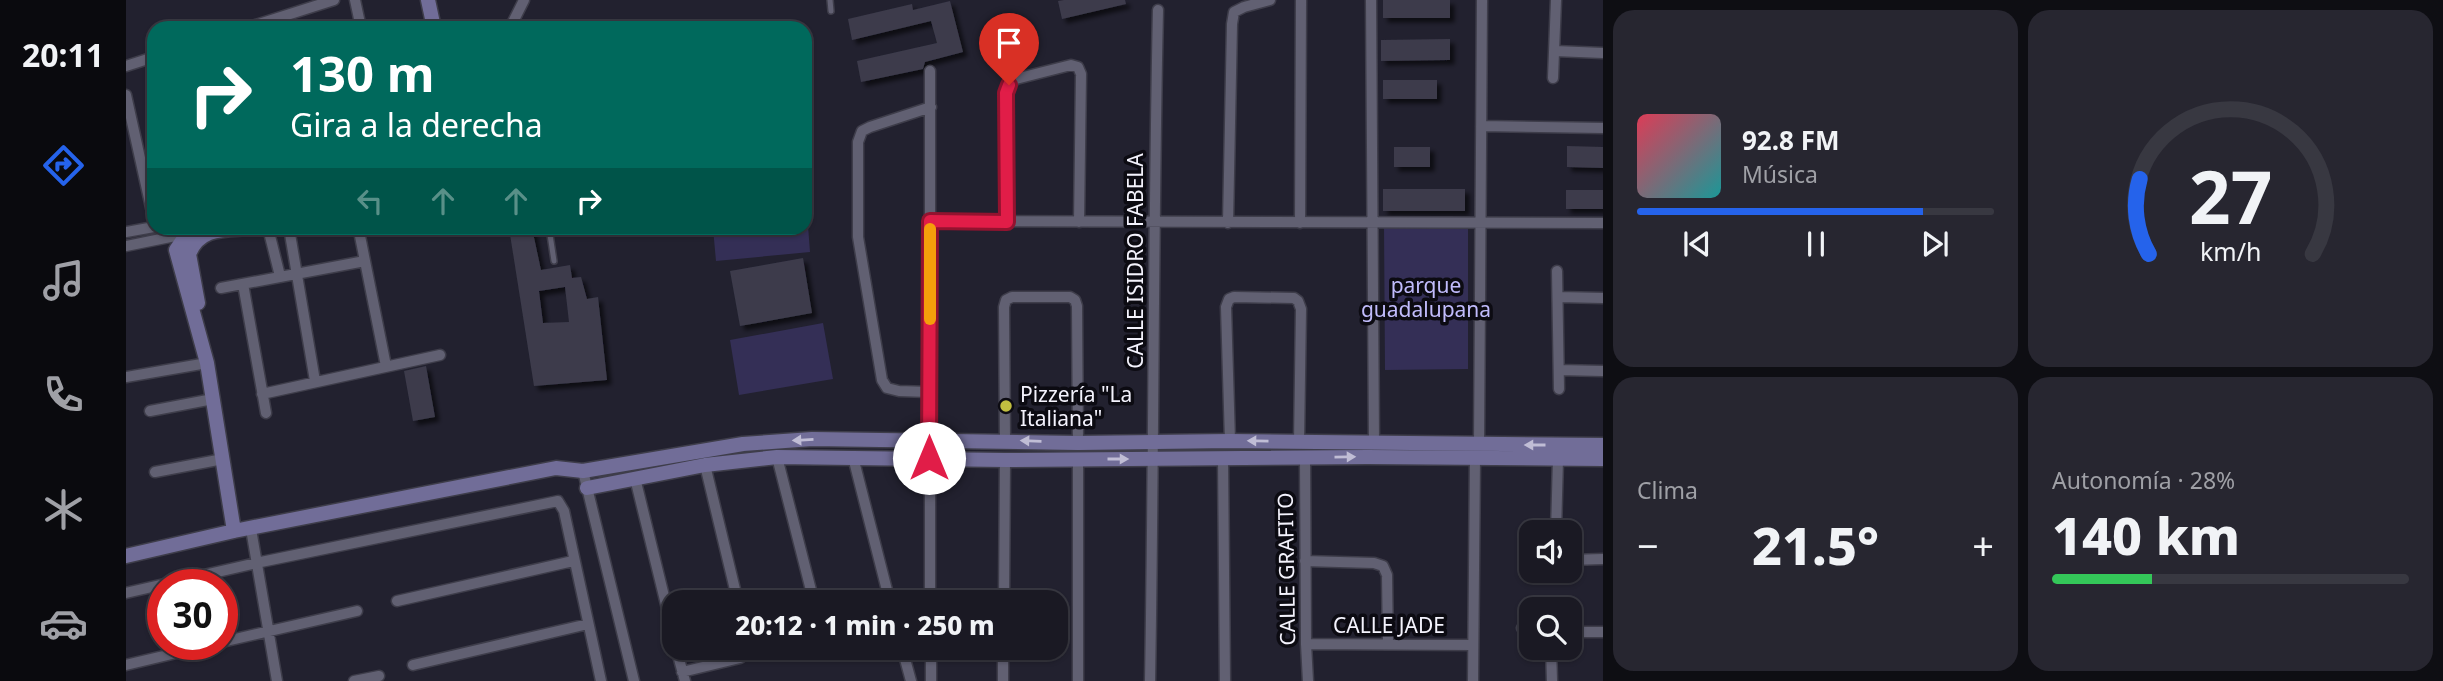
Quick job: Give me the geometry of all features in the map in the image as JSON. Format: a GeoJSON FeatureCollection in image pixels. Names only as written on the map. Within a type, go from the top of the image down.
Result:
{"type":"FeatureCollection","features":[{"type":"Feature","properties":{"kind":"main road"},"geometry":{"type":"LineString","coordinates":[[428,0],[432,21]]}},
{"type":"Feature","properties":{"kind":"main road"},"geometry":{"type":"LineString","coordinates":[[186,235],[207,349],[206,363],[234,531]]}},
{"type":"Feature","properties":{"kind":"main road"},"geometry":{"type":"LineString","coordinates":[[126,556],[234,531],[556,468],[583,471],[743,444],[812,439],[1078,443],[1374,442],[1558,458],[1603,459]]}},
{"type":"Feature","properties":{"kind":"main road"},"geometry":{"type":"LineString","coordinates":[[587,488],[705,464],[777,457],[1005,460],[1305,457],[1603,445]]}},
{"type":"Feature","properties":{"kind":"street"},"geometry":{"type":"LineString","coordinates":[[278,21],[334,0]]}},
{"type":"Feature","properties":{"kind":"street"},"geometry":{"type":"LineString","coordinates":[[355,0],[360,21]]}},
{"type":"Feature","properties":{"kind":"street"},"geometry":{"type":"LineString","coordinates":[[514,21],[524,0]]}},
{"type":"Feature","properties":{"kind":"street"},"geometry":{"type":"LineString","coordinates":[[1228,223],[1234,12],[1270,0]]}},
{"type":"Feature","properties":{"kind":"street"},"geometry":{"type":"LineString","coordinates":[[1300,223],[1301,0]]}},
{"type":"Feature","properties":{"kind":"street"},"geometry":{"type":"LineString","coordinates":[[1371,0],[1374,442]]}},
{"type":"Feature","properties":{"kind":"street"},"geometry":{"type":"LineString","coordinates":[[1474,681],[1482,0]]}},
{"type":"Feature","properties":{"kind":"street"},"geometry":{"type":"LineString","coordinates":[[1553,78],[1556,0]]}},
{"type":"Feature","properties":{"kind":"street","name":"CALLE ISIDRO FABELA"},"geometry":{"type":"LineString","coordinates":[[1150,681],[1154,459],[1153,223],[1158,10]]}},
{"type":"Feature","properties":{"kind":"street"},"geometry":{"type":"LineString","coordinates":[[1555,51],[1603,53]]}},
{"type":"Feature","properties":{"kind":"street"},"geometry":{"type":"LineString","coordinates":[[126,66],[147,59]]}},
{"type":"Feature","properties":{"kind":"street"},"geometry":{"type":"LineString","coordinates":[[1007,222],[1006,93],[1009,85],[1016,79],[1070,65],[1078,67],[1081,74],[1079,222]]}},
{"type":"Feature","properties":{"kind":"street"},"geometry":{"type":"LineString","coordinates":[[930,71],[930,590]]}},
{"type":"Feature","properties":{"kind":"street"},"geometry":{"type":"LineString","coordinates":[[126,95],[147,168]]}},
{"type":"Feature","properties":{"kind":"street"},"geometry":{"type":"LineString","coordinates":[[929,393],[887,388],[882,380],[858,237],[858,156],[862,131],[931,107]]}},
{"type":"Feature","properties":{"kind":"street"},"geometry":{"type":"LineString","coordinates":[[1481,127],[1603,128]]}},
{"type":"Feature","properties":{"kind":"street"},"geometry":{"type":"LineString","coordinates":[[930,221],[1603,223]]}},
{"type":"Feature","properties":{"kind":"street"},"geometry":{"type":"LineString","coordinates":[[132,245],[177,235]]}},
{"type":"Feature","properties":{"kind":"street"},"geometry":{"type":"LineString","coordinates":[[270,235],[280,276]]}},
{"type":"Feature","properties":{"kind":"street"},"geometry":{"type":"LineString","coordinates":[[290,235],[315,381]]}},
{"type":"Feature","properties":{"kind":"street"},"geometry":{"type":"LineString","coordinates":[[360,235],[386,366]]}},
{"type":"Feature","properties":{"kind":"street"},"geometry":{"type":"LineString","coordinates":[[221,288],[365,261]]}},
{"type":"Feature","properties":{"kind":"street"},"geometry":{"type":"LineString","coordinates":[[1557,271],[1559,389]]}},
{"type":"Feature","properties":{"kind":"street"},"geometry":{"type":"LineString","coordinates":[[243,284],[266,413]]}},
{"type":"Feature","properties":{"kind":"street"},"geometry":{"type":"LineString","coordinates":[[1005,441],[1006,300],[1012,297],[1070,297],[1075,300],[1077,306],[1078,443]]}},
{"type":"Feature","properties":{"kind":"street"},"geometry":{"type":"LineString","coordinates":[[1230,441],[1226,307],[1229,299],[1234,297],[1294,298],[1298,301],[1301,309],[1299,442]]}},
{"type":"Feature","properties":{"kind":"street"},"geometry":{"type":"LineString","coordinates":[[1558,297],[1603,298]]}},
{"type":"Feature","properties":{"kind":"street"},"geometry":{"type":"LineString","coordinates":[[262,394],[440,355]]}},
{"type":"Feature","properties":{"kind":"street"},"geometry":{"type":"LineString","coordinates":[[126,377],[206,363]]}},
{"type":"Feature","properties":{"kind":"street"},"geometry":{"type":"LineString","coordinates":[[1559,370],[1603,371]]}},
{"type":"Feature","properties":{"kind":"street"},"geometry":{"type":"LineString","coordinates":[[150,411],[213,399]]}},
{"type":"Feature","properties":{"kind":"street"},"geometry":{"type":"LineString","coordinates":[[777,457],[811,590]]}},
{"type":"Feature","properties":{"kind":"street"},"geometry":{"type":"LineString","coordinates":[[853,457],[887,590]]}},
{"type":"Feature","properties":{"kind":"street","name":"CALLE GRAFITO"},"geometry":{"type":"LineString","coordinates":[[1305,457],[1308,681]]}},
{"type":"Feature","properties":{"kind":"street"},"geometry":{"type":"LineString","coordinates":[[1223,458],[1225,681]]}},
{"type":"Feature","properties":{"kind":"street"},"geometry":{"type":"LineString","coordinates":[[1556,520],[1558,458]]}},
{"type":"Feature","properties":{"kind":"street"},"geometry":{"type":"LineString","coordinates":[[155,472],[223,459]]}},
{"type":"Feature","properties":{"kind":"street"},"geometry":{"type":"LineString","coordinates":[[1078,459],[1078,681]]}},
{"type":"Feature","properties":{"kind":"street"},"geometry":{"type":"LineString","coordinates":[[1004,590],[1005,460]]}},
{"type":"Feature","properties":{"kind":"street"},"geometry":{"type":"LineString","coordinates":[[705,464],[735,590]]}},
{"type":"Feature","properties":{"kind":"street"},"geometry":{"type":"LineString","coordinates":[[583,471],[634,681]]}},
{"type":"Feature","properties":{"kind":"street"},"geometry":{"type":"LineString","coordinates":[[635,478],[662,590]]}},
{"type":"Feature","properties":{"kind":"street"},"geometry":{"type":"LineString","coordinates":[[126,593],[558,501],[564,511],[601,681]]}},
{"type":"Feature","properties":{"kind":"street"},"geometry":{"type":"LineString","coordinates":[[251,529],[277,681]]}},
{"type":"Feature","properties":{"kind":"street"},"geometry":{"type":"LineString","coordinates":[[1582,560],[1603,559]]}},
{"type":"Feature","properties":{"kind":"street"},"geometry":{"type":"LineString","coordinates":[[397,601],[573,561]]}},
{"type":"Feature","properties":{"kind":"street"},"geometry":{"type":"LineString","coordinates":[[1305,561],[1374,563],[1383,566],[1387,575],[1388,644]]}},
{"type":"Feature","properties":{"kind":"street"},"geometry":{"type":"LineString","coordinates":[[238,638],[357,611]]}},
{"type":"Feature","properties":{"kind":"street"},"geometry":{"type":"LineString","coordinates":[[413,665],[588,624]]}},
{"type":"Feature","properties":{"kind":"street"},"geometry":{"type":"LineString","coordinates":[[1582,632],[1603,632]]}},
{"type":"Feature","properties":{"kind":"street","name":"CALLE JADE"},"geometry":{"type":"LineString","coordinates":[[1306,644],[1473,645]]}},
{"type":"Feature","properties":{"kind":"street"},"geometry":{"type":"LineString","coordinates":[[126,665],[147,660]]}},
{"type":"Feature","properties":{"kind":"street"},"geometry":{"type":"LineString","coordinates":[[683,677],[734,660]]}},
{"type":"Feature","properties":{"kind":"street"},"geometry":{"type":"LineString","coordinates":[[905,660],[911,681]]}},
{"type":"Feature","properties":{"kind":"street"},"geometry":{"type":"LineString","coordinates":[[931,660],[931,681]]}},
{"type":"Feature","properties":{"kind":"street"},"geometry":{"type":"LineString","coordinates":[[1003,660],[1003,681]]}},
{"type":"Feature","properties":{"kind":"street"},"geometry":{"type":"LineString","coordinates":[[1551,660],[1552,681]]}},
{"type":"Feature","properties":{"kind":"street"},"geometry":{"type":"LineString","coordinates":[[354,681],[379,676]]}},
{"type":"Feature","properties":{"kind":"lane"},"geometry":{"type":"LineString","coordinates":[[830,0],[831,10]]}},
{"type":"Feature","properties":{"kind":"lane"},"geometry":{"type":"LineString","coordinates":[[550,235],[555,261]]}},
{"type":"Feature","properties":{"kind":"green space","name":"parque guadalupana"},"geometry":{"type":"Polygon","coordinates":[[[1384,225],[1468,225],[1468,369],[1385,370],[1384,225]]]}},
{"type":"Feature","properties":{"kind":"green space"},"geometry":{"type":"Polygon","coordinates":[[[714,235],[809,235],[810,252],[716,261],[714,235]]]}},
{"type":"Feature","properties":{"kind":"green space"},"geometry":{"type":"Polygon","coordinates":[[[823,323],[833,379],[739,395],[730,340],[823,323]]]}},
{"type":"Feature","properties":{"kind":"building"},"geometry":{"type":"Polygon","coordinates":[[[1125,0],[1126,4],[1062,19],[1058,1],[1125,0]]]}},
{"type":"Feature","properties":{"kind":"building"},"geometry":{"type":"Polygon","coordinates":[[[1383,0],[1450,0],[1450,18],[1383,18],[1383,0]]]}},
{"type":"Feature","properties":{"kind":"building"},"geometry":{"type":"Polygon","coordinates":[[[950,1],[963,52],[925,62],[923,69],[861,82],[857,61],[937,43],[931,21],[852,40],[848,19],[912,4],[913,10],[950,1]]]}},
{"type":"Feature","properties":{"kind":"building"},"geometry":{"type":"Polygon","coordinates":[[[1450,39],[1450,60],[1381,61],[1381,40],[1450,39]]]}},
{"type":"Feature","properties":{"kind":"building"},"geometry":{"type":"Polygon","coordinates":[[[1383,80],[1437,80],[1437,99],[1383,99],[1383,80]]]}},
{"type":"Feature","properties":{"kind":"building"},"geometry":{"type":"Polygon","coordinates":[[[1567,146],[1603,147],[1603,168],[1567,167],[1567,146]]]}},
{"type":"Feature","properties":{"kind":"building"},"geometry":{"type":"Polygon","coordinates":[[[1394,147],[1430,147],[1430,167],[1394,167],[1394,147]]]}},
{"type":"Feature","properties":{"kind":"building"},"geometry":{"type":"Polygon","coordinates":[[[1383,189],[1465,189],[1465,211],[1383,211],[1383,189]]]}},
{"type":"Feature","properties":{"kind":"building"},"geometry":{"type":"Polygon","coordinates":[[[1566,190],[1603,190],[1603,209],[1566,209],[1566,190]]]}},
{"type":"Feature","properties":{"kind":"building"},"geometry":{"type":"Polygon","coordinates":[[[510,235],[534,235],[541,270],[570,265],[572,278],[581,277],[587,299],[598,297],[607,380],[534,386],[510,235]],[[565,287],[539,291],[543,323],[569,322],[565,287]]]}},
{"type":"Feature","properties":{"kind":"building"},"geometry":{"type":"Polygon","coordinates":[[[803,258],[812,313],[740,326],[730,271],[803,258]]]}},
{"type":"Feature","properties":{"kind":"building"},"geometry":{"type":"Polygon","coordinates":[[[426,366],[435,417],[413,421],[404,371],[426,366]]]}},
{"type":"Feature","properties":{"kind":"slow traffic"},"geometry":{"type":"LineString","coordinates":[[930,229],[930,319]]}},
{"type":"Feature","properties":{"kind":"place","name":"Pizzería \"La Italiana\""},"geometry":{"type":"Point","coordinates":[1006,406]}},
{"type":"Feature","properties":{"kind":"route"},"geometry":{"type":"LineString","coordinates":[[929,458],[930,221],[1007,222],[1006,93],[1009,85]]}}]}
